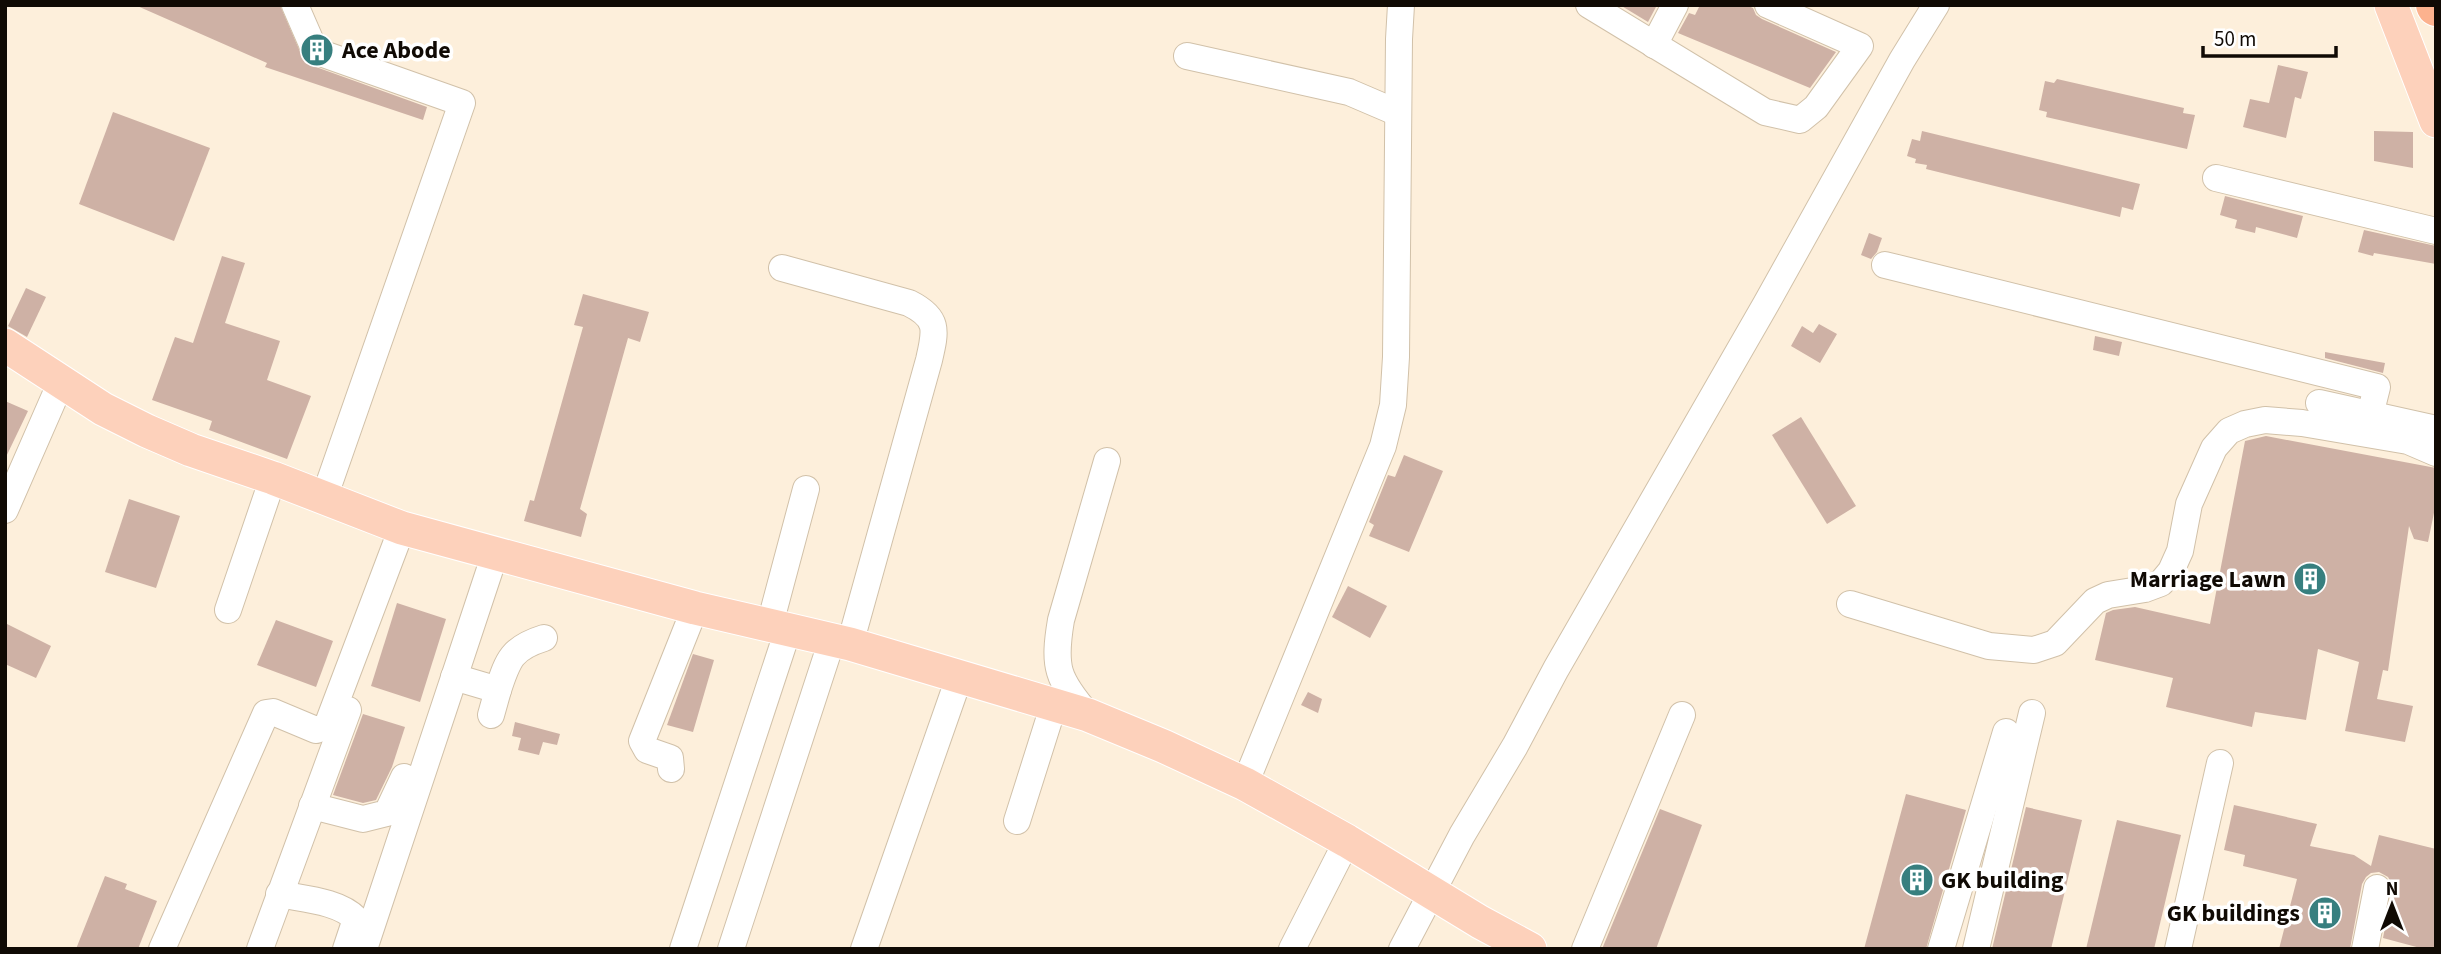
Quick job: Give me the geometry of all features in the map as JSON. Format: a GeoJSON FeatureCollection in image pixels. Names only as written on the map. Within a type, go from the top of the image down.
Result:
{"type":"FeatureCollection","features":[{"type":"Feature","properties":{"kind":"main road"},"geometry":{"type":"LineString","coordinates":[[2391,5],[2436,121]]}},
{"type":"Feature","properties":{"kind":"main road"},"geometry":{"type":"LineString","coordinates":[[5,345],[103,409],[147,431],[191,450],[409,530],[695,608],[841,642],[1088,715],[1245,784],[1530,949]]}},
{"type":"Feature","properties":{"kind":"street"},"geometry":{"type":"LineString","coordinates":[[295,5],[315,51],[462,103],[324,498]]}},
{"type":"Feature","properties":{"kind":"street"},"geometry":{"type":"LineString","coordinates":[[1245,784],[1386,436],[1393,405],[1401,5]]}},
{"type":"Feature","properties":{"kind":"street"},"geometry":{"type":"LineString","coordinates":[[1589,5],[1765,112],[1800,120],[1816,107],[1860,46],[1768,5]]}},
{"type":"Feature","properties":{"kind":"street"},"geometry":{"type":"LineString","coordinates":[[1654,45],[1675,5]]}},
{"type":"Feature","properties":{"kind":"street"},"geometry":{"type":"LineString","coordinates":[[1402,949],[1431,892],[1902,60],[1936,5]]}},
{"type":"Feature","properties":{"kind":"street"},"geometry":{"type":"LineString","coordinates":[[1187,56],[1349,92],[1398,113]]}},
{"type":"Feature","properties":{"kind":"street"},"geometry":{"type":"LineString","coordinates":[[2217,178],[2436,231]]}},
{"type":"Feature","properties":{"kind":"street"},"geometry":{"type":"LineString","coordinates":[[1885,265],[2377,387],[2370,415]]}},
{"type":"Feature","properties":{"kind":"street"},"geometry":{"type":"LineString","coordinates":[[731,949],[841,642],[934,340],[934,328],[925,311],[909,303],[782,268]]}},
{"type":"Feature","properties":{"kind":"street"},"geometry":{"type":"LineString","coordinates":[[5,510],[61,382]]}},
{"type":"Feature","properties":{"kind":"street"},"geometry":{"type":"LineString","coordinates":[[2319,403],[2436,429]]}},
{"type":"Feature","properties":{"kind":"street"},"geometry":{"type":"LineString","coordinates":[[1850,604],[1989,646],[2035,650],[2055,643],[2095,601],[2108,595],[2145,589],[2161,583],[2171,571],[2179,551],[2189,504],[2214,447],[2229,431],[2265,420],[2302,423],[2408,441],[2436,453]]}},
{"type":"Feature","properties":{"kind":"street"},"geometry":{"type":"LineString","coordinates":[[1088,715],[1067,691],[1059,672],[1056,647],[1061,620],[1107,461]]}},
{"type":"Feature","properties":{"kind":"street"},"geometry":{"type":"LineString","coordinates":[[228,610],[273,478]]}},
{"type":"Feature","properties":{"kind":"street"},"geometry":{"type":"LineString","coordinates":[[683,949],[779,627],[806,489]]}},
{"type":"Feature","properties":{"kind":"street"},"geometry":{"type":"LineString","coordinates":[[260,949],[409,530]]}},
{"type":"Feature","properties":{"kind":"street"},"geometry":{"type":"LineString","coordinates":[[162,949],[266,713],[273,712],[316,730],[327,726],[409,530]]}},
{"type":"Feature","properties":{"kind":"street"},"geometry":{"type":"LineString","coordinates":[[363,949],[428,754],[438,758],[445,754],[461,679],[502,555]]}},
{"type":"Feature","properties":{"kind":"street"},"geometry":{"type":"LineString","coordinates":[[671,769],[670,758],[647,750],[642,741],[695,608]]}},
{"type":"Feature","properties":{"kind":"street"},"geometry":{"type":"LineString","coordinates":[[461,679],[494,702],[507,662],[515,651],[527,643],[544,638]]}},
{"type":"Feature","properties":{"kind":"street"},"geometry":{"type":"LineString","coordinates":[[864,949],[960,675]]}},
{"type":"Feature","properties":{"kind":"street"},"geometry":{"type":"LineString","coordinates":[[1017,821],[1054,705]]}},
{"type":"Feature","properties":{"kind":"street"},"geometry":{"type":"LineString","coordinates":[[1976,949],[2032,713]]}},
{"type":"Feature","properties":{"kind":"street"},"geometry":{"type":"LineString","coordinates":[[1585,949],[1682,715]]}},
{"type":"Feature","properties":{"kind":"street"},"geometry":{"type":"LineString","coordinates":[[1941,949],[2006,732]]}},
{"type":"Feature","properties":{"kind":"street"},"geometry":{"type":"LineString","coordinates":[[2178,949],[2220,762]]}},
{"type":"Feature","properties":{"kind":"street"},"geometry":{"type":"LineString","coordinates":[[312,806],[363,819],[387,813],[404,777]]}},
{"type":"Feature","properties":{"kind":"street"},"geometry":{"type":"LineString","coordinates":[[1292,949],[1347,841]]}},
{"type":"Feature","properties":{"kind":"street"},"geometry":{"type":"LineString","coordinates":[[2369,948],[2377,888]]}},
{"type":"Feature","properties":{"kind":"street"},"geometry":{"type":"LineString","coordinates":[[279,894],[328,905],[352,915],[356,919],[346,949]]}},
{"type":"Feature","properties":{"kind":"building"},"geometry":{"type":"Polygon","coordinates":[[[135,5],[280,5],[305,63],[427,107],[423,120],[265,67],[267,63],[135,5]]]}},
{"type":"Feature","properties":{"kind":"building"},"geometry":{"type":"Polygon","coordinates":[[[1620,5],[1657,5],[1648,22],[1620,5]]]}},
{"type":"Feature","properties":{"kind":"building"},"geometry":{"type":"Polygon","coordinates":[[[1700,5],[1746,5],[1753,8],[1756,15],[1762,19],[1836,52],[1810,88],[1678,33],[1689,13],[1695,15],[1700,5]]]}},
{"type":"Feature","properties":{"kind":"building"},"geometry":{"type":"Polygon","coordinates":[[[2278,65],[2308,72],[2301,99],[2295,97],[2286,138],[2243,127],[2250,99],[2269,103],[2278,65]]]}},
{"type":"Feature","properties":{"kind":"building"},"geometry":{"type":"Polygon","coordinates":[[[2057,79],[2184,108],[2183,113],[2195,115],[2187,149],[2046,117],[2047,112],[2039,110],[2045,81],[2054,83],[2057,79]]]}},
{"type":"Feature","properties":{"kind":"building"},"geometry":{"type":"Polygon","coordinates":[[[113,112],[210,148],[174,241],[79,204],[113,112]]]}},
{"type":"Feature","properties":{"kind":"building"},"geometry":{"type":"Polygon","coordinates":[[[1922,131],[2140,184],[2133,210],[2122,207],[2120,217],[1926,169],[1927,165],[1915,163],[1916,159],[1907,156],[1912,139],[1920,141],[1922,131]]]}},
{"type":"Feature","properties":{"kind":"building"},"geometry":{"type":"Polygon","coordinates":[[[2374,131],[2413,132],[2413,168],[2374,161],[2374,131]]]}},
{"type":"Feature","properties":{"kind":"building"},"geometry":{"type":"Polygon","coordinates":[[[2225,196],[2303,216],[2297,238],[2256,227],[2255,233],[2235,228],[2237,220],[2220,215],[2225,196]]]}},
{"type":"Feature","properties":{"kind":"building"},"geometry":{"type":"Polygon","coordinates":[[[2364,230],[2436,246],[2436,264],[2358,252],[2364,230]]]}},
{"type":"Feature","properties":{"kind":"building"},"geometry":{"type":"Polygon","coordinates":[[[1869,233],[1882,238],[1871,259],[1861,255],[1869,233]]]}},
{"type":"Feature","properties":{"kind":"building"},"geometry":{"type":"Polygon","coordinates":[[[222,256],[245,263],[225,323],[280,341],[267,380],[311,396],[287,459],[209,430],[212,421],[152,400],[175,337],[193,343],[222,256]]]}},
{"type":"Feature","properties":{"kind":"building"},"geometry":{"type":"Polygon","coordinates":[[[26,288],[46,297],[27,337],[8,326],[26,288]]]}},
{"type":"Feature","properties":{"kind":"building"},"geometry":{"type":"Polygon","coordinates":[[[583,294],[649,312],[640,342],[628,338],[580,509],[587,514],[581,537],[524,521],[530,500],[534,501],[583,327],[574,325],[583,294]]]}},
{"type":"Feature","properties":{"kind":"building"},"geometry":{"type":"Polygon","coordinates":[[[1819,324],[1837,334],[1820,363],[1791,346],[1802,326],[1813,333],[1819,324]]]}},
{"type":"Feature","properties":{"kind":"building"},"geometry":{"type":"Polygon","coordinates":[[[2095,336],[2122,342],[2119,356],[2093,350],[2095,336]]]}},
{"type":"Feature","properties":{"kind":"building"},"geometry":{"type":"Polygon","coordinates":[[[2325,352],[2385,363],[2383,373],[2325,358],[2325,352]]]}},
{"type":"Feature","properties":{"kind":"building"},"geometry":{"type":"Polygon","coordinates":[[[5,401],[28,411],[5,459],[5,401]]]}},
{"type":"Feature","properties":{"kind":"building"},"geometry":{"type":"Polygon","coordinates":[[[1801,417],[1856,506],[1827,524],[1772,435],[1801,417]]]}},
{"type":"Feature","properties":{"kind":"building","name":"Marriage Lawn"},"geometry":{"type":"Polygon","coordinates":[[[2266,436],[2436,468],[2436,503],[2428,542],[2414,539],[2409,526],[2388,671],[2383,670],[2377,699],[2413,706],[2405,742],[2345,731],[2359,662],[2318,649],[2306,720],[2255,712],[2252,727],[2166,707],[2173,678],[2095,660],[2106,613],[2113,610],[2135,607],[2210,624],[2245,441],[2266,436]]]}},
{"type":"Feature","properties":{"kind":"building"},"geometry":{"type":"Polygon","coordinates":[[[1404,455],[1443,471],[1409,552],[1369,536],[1374,525],[1369,522],[1388,475],[1395,477],[1404,455]]]}},
{"type":"Feature","properties":{"kind":"building"},"geometry":{"type":"Polygon","coordinates":[[[129,499],[180,516],[156,588],[105,572],[129,499]]]}},
{"type":"Feature","properties":{"kind":"building"},"geometry":{"type":"Polygon","coordinates":[[[1348,586],[1387,606],[1370,638],[1332,617],[1348,586]]]}},
{"type":"Feature","properties":{"kind":"building"},"geometry":{"type":"Polygon","coordinates":[[[397,603],[446,619],[420,702],[371,686],[397,603]]]}},
{"type":"Feature","properties":{"kind":"building"},"geometry":{"type":"Polygon","coordinates":[[[276,620],[333,641],[316,687],[257,665],[276,620]]]}},
{"type":"Feature","properties":{"kind":"building"},"geometry":{"type":"Polygon","coordinates":[[[5,623],[51,646],[36,678],[5,664],[5,623]]]}},
{"type":"Feature","properties":{"kind":"building"},"geometry":{"type":"Polygon","coordinates":[[[693,654],[714,660],[693,732],[667,725],[693,654]]]}},
{"type":"Feature","properties":{"kind":"building"},"geometry":{"type":"Polygon","coordinates":[[[1308,692],[1322,699],[1318,713],[1301,705],[1308,692]]]}},
{"type":"Feature","properties":{"kind":"building"},"geometry":{"type":"Polygon","coordinates":[[[363,714],[405,727],[392,767],[376,800],[363,803],[333,795],[363,714]]]}},
{"type":"Feature","properties":{"kind":"building"},"geometry":{"type":"Polygon","coordinates":[[[515,722],[560,734],[557,745],[543,742],[539,755],[518,750],[521,738],[512,736],[515,722]]]}},
{"type":"Feature","properties":{"kind":"building","name":"GK building"},"geometry":{"type":"Polygon","coordinates":[[[1906,794],[1966,810],[1926,949],[1864,949],[1906,794]]]}},
{"type":"Feature","properties":{"kind":"building"},"geometry":{"type":"Polygon","coordinates":[[[2234,805],[2317,824],[2310,846],[2354,855],[2371,866],[2379,835],[2436,849],[2436,949],[2424,949],[2383,938],[2392,884],[2388,877],[2379,872],[2371,873],[2362,884],[2350,949],[2279,949],[2297,879],[2243,866],[2245,855],[2224,850],[2234,805]]]}},
{"type":"Feature","properties":{"kind":"building","name":"GK building"},"geometry":{"type":"Polygon","coordinates":[[[2026,807],[2082,820],[2051,949],[1992,949],[2026,807]]]}},
{"type":"Feature","properties":{"kind":"building"},"geometry":{"type":"Polygon","coordinates":[[[1660,809],[1702,825],[1656,949],[1602,949],[1660,809]]]}},
{"type":"Feature","properties":{"kind":"building","name":"GK building"},"geometry":{"type":"Polygon","coordinates":[[[2117,820],[2181,835],[2154,949],[2086,949],[2117,820]]]}},
{"type":"Feature","properties":{"kind":"building"},"geometry":{"type":"Polygon","coordinates":[[[105,876],[127,884],[125,889],[157,901],[138,949],[76,949],[105,876]]]}},
{"type":"Feature","properties":{"kind":"place","name":"Ace Abode"},"geometry":{"type":"Point","coordinates":[317,50]}},
{"type":"Feature","properties":{"kind":"place","name":"Marriage Lawn"},"geometry":{"type":"Point","coordinates":[2310,579]}},
{"type":"Feature","properties":{"kind":"place","name":"GK building"},"geometry":{"type":"Point","coordinates":[1917,880]}},
{"type":"Feature","properties":{"kind":"place","name":"GK buildings"},"geometry":{"type":"Point","coordinates":[2325,913]}}]}
